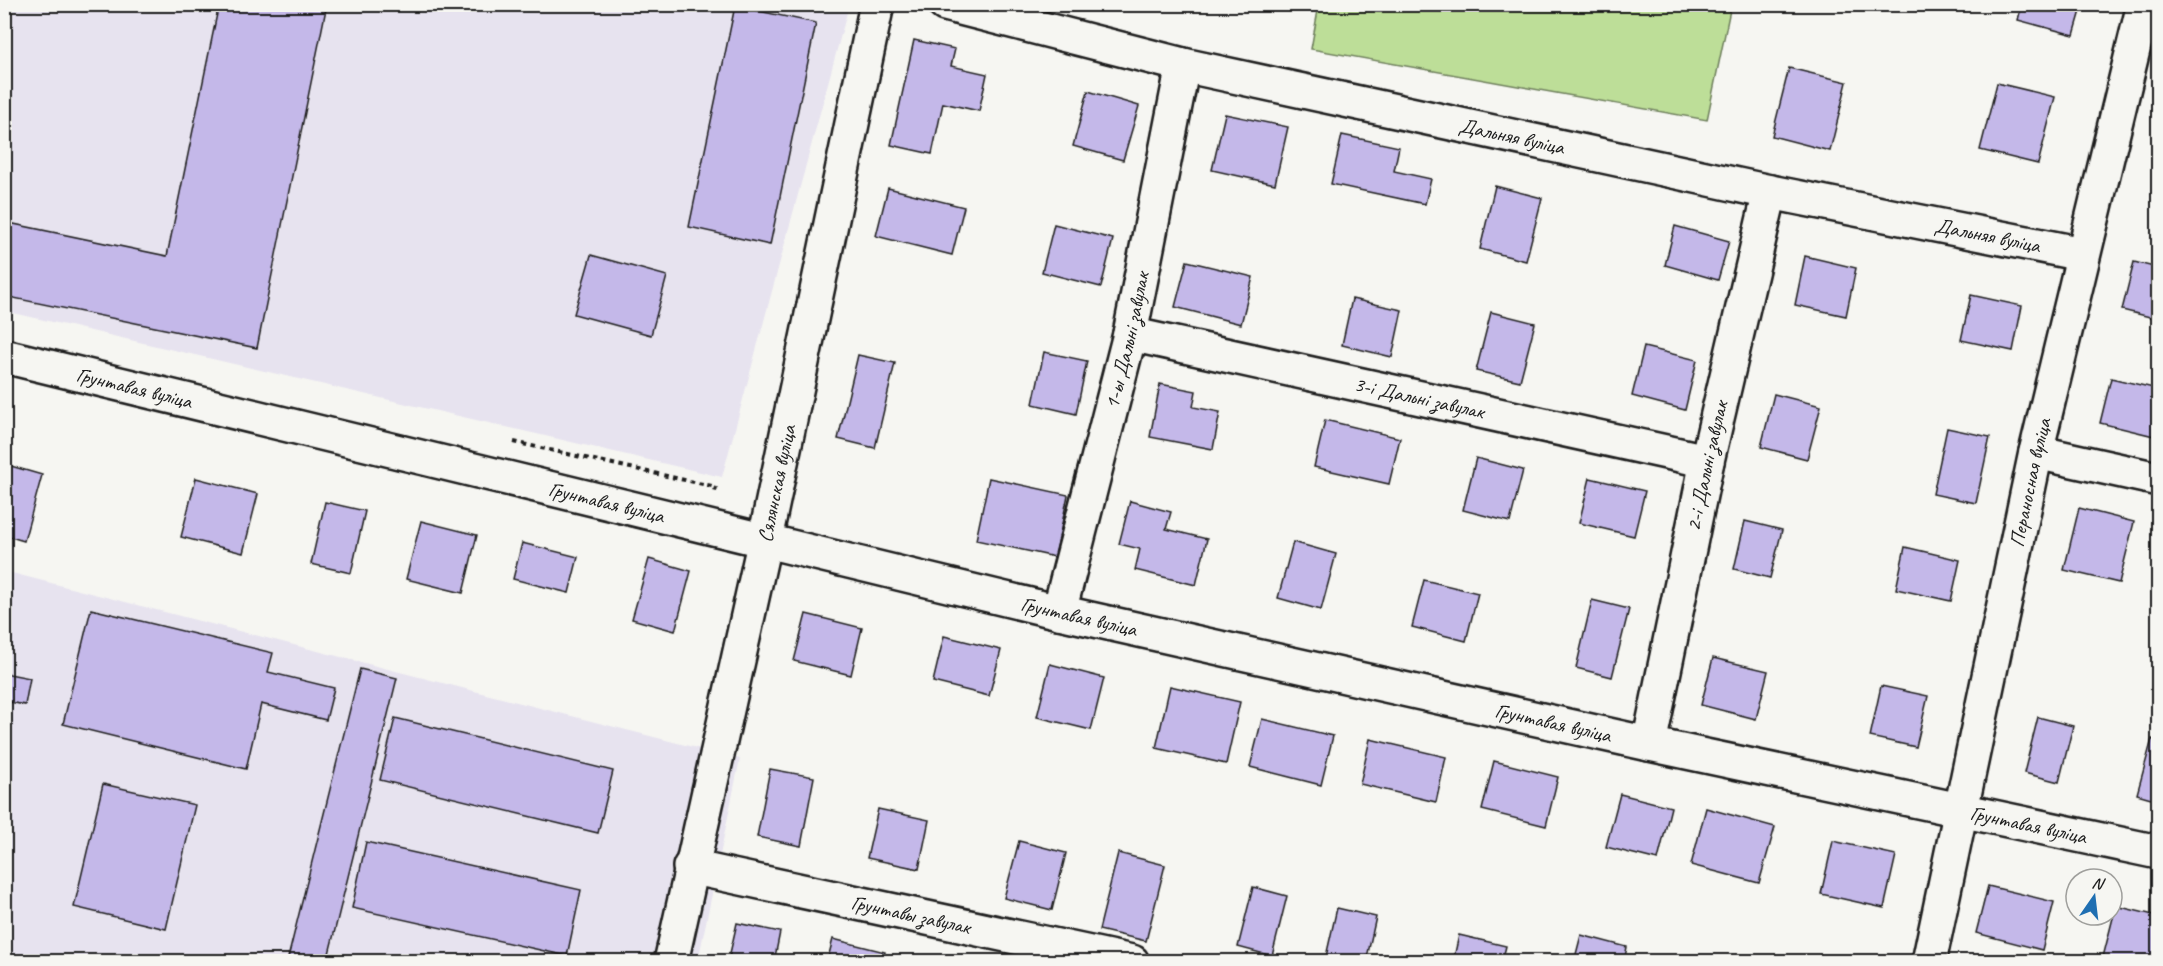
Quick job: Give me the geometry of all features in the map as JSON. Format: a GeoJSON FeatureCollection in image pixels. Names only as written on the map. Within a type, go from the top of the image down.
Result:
{"type":"FeatureCollection","features":[{"type":"Feature","properties":{"kind":"street","name":"Сялянская вуліца"},"geometry":{"type":"LineString","coordinates":[[671,962],[690,867],[765,539],[877,4]]}},
{"type":"Feature","properties":{"kind":"street","name":"Дальняя вуліца"},"geometry":{"type":"LineString","coordinates":[[945,4],[1183,65],[1770,192],[2082,254]]}},
{"type":"Feature","properties":{"kind":"street","name":"Пераносная вуліца"},"geometry":{"type":"LineString","coordinates":[[1929,962],[2036,452],[2144,4]]}},
{"type":"Feature","properties":{"kind":"street","name":"1-ы Дальні завулак"},"geometry":{"type":"LineString","coordinates":[[1059,612],[1130,334],[1183,65]]}},
{"type":"Feature","properties":{"kind":"street","name":"2-і Дальні завулак"},"geometry":{"type":"LineString","coordinates":[[1649,744],[1707,461],[1770,192]]}},
{"type":"Feature","properties":{"kind":"street","name":"3-і Дальні завулак"},"geometry":{"type":"LineString","coordinates":[[1130,334],[1707,461]]}},
{"type":"Feature","properties":{"kind":"street","name":"Грунтавая вуліца"},"geometry":{"type":"LineString","coordinates":[[4,356],[1059,612],[1649,744],[2158,852]]}},
{"type":"Feature","properties":{"kind":"street"},"geometry":{"type":"LineString","coordinates":[[2036,452],[2158,479]]}},
{"type":"Feature","properties":{"kind":"street","name":"Грунтавы завулак"},"geometry":{"type":"LineString","coordinates":[[690,867],[1049,952],[1132,962]]}},
{"type":"Feature","properties":{"kind":"shaded area"},"geometry":{"type":"Polygon","coordinates":[[[10,5],[849,5],[722,477],[5,311],[4,28],[10,5]]]}},
{"type":"Feature","properties":{"kind":"shaded area"},"geometry":{"type":"Polygon","coordinates":[[[4,571],[740,759],[698,961],[5,961],[4,571]]]}},
{"type":"Feature","properties":{"kind":"green space"},"geometry":{"type":"Polygon","coordinates":[[[1319,4],[1731,5],[1707,120],[1311,49],[1319,4]]]}},
{"type":"Feature","properties":{"kind":"building"},"geometry":{"type":"Polygon","coordinates":[[[219,4],[327,4],[257,348],[4,296],[4,222],[167,256],[219,4]]]}},
{"type":"Feature","properties":{"kind":"building"},"geometry":{"type":"Polygon","coordinates":[[[2022,4],[2083,4],[2074,35],[2018,20],[2022,4]]]}},
{"type":"Feature","properties":{"kind":"building"},"geometry":{"type":"Polygon","coordinates":[[[735,6],[816,23],[770,245],[689,227],[735,6]]]}},
{"type":"Feature","properties":{"kind":"building"},"geometry":{"type":"Polygon","coordinates":[[[914,40],[955,49],[951,66],[987,74],[979,111],[943,103],[932,154],[891,145],[914,40]]]}},
{"type":"Feature","properties":{"kind":"building"},"geometry":{"type":"Polygon","coordinates":[[[1789,68],[1847,82],[1830,151],[1772,136],[1789,68]]]}},
{"type":"Feature","properties":{"kind":"building"},"geometry":{"type":"Polygon","coordinates":[[[1997,83],[2055,97],[2038,164],[1980,150],[1997,83]]]}},
{"type":"Feature","properties":{"kind":"building"},"geometry":{"type":"Polygon","coordinates":[[[1088,91],[1139,106],[1123,160],[1073,146],[1088,91]]]}},
{"type":"Feature","properties":{"kind":"building"},"geometry":{"type":"Polygon","coordinates":[[[1225,114],[1288,127],[1275,184],[1212,170],[1225,114]]]}},
{"type":"Feature","properties":{"kind":"building"},"geometry":{"type":"Polygon","coordinates":[[[1342,135],[1399,147],[1394,171],[1431,179],[1425,204],[1331,184],[1342,135]]]}},
{"type":"Feature","properties":{"kind":"building"},"geometry":{"type":"Polygon","coordinates":[[[1495,186],[1542,198],[1526,261],[1480,249],[1495,186]]]}},
{"type":"Feature","properties":{"kind":"building"},"geometry":{"type":"Polygon","coordinates":[[[888,188],[964,207],[952,255],[876,236],[888,188]]]}},
{"type":"Feature","properties":{"kind":"building"},"geometry":{"type":"Polygon","coordinates":[[[1054,224],[1113,239],[1101,287],[1042,272],[1054,224]]]}},
{"type":"Feature","properties":{"kind":"building"},"geometry":{"type":"Polygon","coordinates":[[[1675,226],[1729,241],[1718,280],[1665,265],[1675,226]]]}},
{"type":"Feature","properties":{"kind":"building"},"geometry":{"type":"Polygon","coordinates":[[[591,255],[667,276],[651,335],[574,314],[591,255]]]}},
{"type":"Feature","properties":{"kind":"building"},"geometry":{"type":"Polygon","coordinates":[[[1805,256],[1856,268],[1846,316],[1795,305],[1805,256]]]}},
{"type":"Feature","properties":{"kind":"building"},"geometry":{"type":"Polygon","coordinates":[[[1187,261],[1253,277],[1241,324],[1175,307],[1187,261]]]}},
{"type":"Feature","properties":{"kind":"building"},"geometry":{"type":"Polygon","coordinates":[[[2134,262],[2158,268],[2158,319],[2122,310],[2134,262]]]}},
{"type":"Feature","properties":{"kind":"building"},"geometry":{"type":"Polygon","coordinates":[[[1971,295],[2022,306],[2013,351],[1961,340],[1971,295]]]}},
{"type":"Feature","properties":{"kind":"building"},"geometry":{"type":"Polygon","coordinates":[[[1352,299],[1402,310],[1392,357],[1342,345],[1352,299]]]}},
{"type":"Feature","properties":{"kind":"building"},"geometry":{"type":"Polygon","coordinates":[[[1491,312],[1535,323],[1520,381],[1476,371],[1491,312]]]}},
{"type":"Feature","properties":{"kind":"building"},"geometry":{"type":"Polygon","coordinates":[[[1644,347],[1697,360],[1685,410],[1632,396],[1644,347]]]}},
{"type":"Feature","properties":{"kind":"building"},"geometry":{"type":"Polygon","coordinates":[[[1044,352],[1087,361],[1076,414],[1033,404],[1044,352]]]}},
{"type":"Feature","properties":{"kind":"building"},"geometry":{"type":"Polygon","coordinates":[[[858,355],[895,363],[875,448],[838,439],[858,355]]]}},
{"type":"Feature","properties":{"kind":"building"},"geometry":{"type":"Polygon","coordinates":[[[2111,378],[2158,389],[2158,417],[2154,436],[2100,423],[2111,378]]]}},
{"type":"Feature","properties":{"kind":"building"},"geometry":{"type":"Polygon","coordinates":[[[1160,384],[1196,391],[1193,407],[1220,412],[1213,449],[1150,437],[1160,384]]]}},
{"type":"Feature","properties":{"kind":"building"},"geometry":{"type":"Polygon","coordinates":[[[1774,394],[1821,406],[1807,459],[1761,447],[1774,394]]]}},
{"type":"Feature","properties":{"kind":"building"},"geometry":{"type":"Polygon","coordinates":[[[1325,420],[1400,438],[1389,484],[1314,467],[1325,420]]]}},
{"type":"Feature","properties":{"kind":"building"},"geometry":{"type":"Polygon","coordinates":[[[1947,428],[1990,437],[1976,503],[1933,494],[1947,428]]]}},
{"type":"Feature","properties":{"kind":"building"},"geometry":{"type":"Polygon","coordinates":[[[1476,458],[1523,470],[1510,522],[1463,510],[1476,458]]]}},
{"type":"Feature","properties":{"kind":"building"},"geometry":{"type":"Polygon","coordinates":[[[4,464],[42,475],[24,541],[4,535],[4,464]]]}},
{"type":"Feature","properties":{"kind":"building"},"geometry":{"type":"Polygon","coordinates":[[[196,478],[258,494],[243,553],[181,537],[196,478]]]}},
{"type":"Feature","properties":{"kind":"building"},"geometry":{"type":"Polygon","coordinates":[[[989,478],[1068,495],[1055,557],[976,540],[989,478]]]}},
{"type":"Feature","properties":{"kind":"building"},"geometry":{"type":"Polygon","coordinates":[[[1590,478],[1645,491],[1634,536],[1579,523],[1590,478]]]}},
{"type":"Feature","properties":{"kind":"building"},"geometry":{"type":"Polygon","coordinates":[[[1130,501],[1171,512],[1166,529],[1207,539],[1196,585],[1135,570],[1140,549],[1119,544],[1130,501]]]}},
{"type":"Feature","properties":{"kind":"building"},"geometry":{"type":"Polygon","coordinates":[[[325,502],[365,511],[351,573],[311,564],[325,502]]]}},
{"type":"Feature","properties":{"kind":"building"},"geometry":{"type":"Polygon","coordinates":[[[2079,508],[2134,522],[2119,583],[2064,570],[2079,508]]]}},
{"type":"Feature","properties":{"kind":"building"},"geometry":{"type":"Polygon","coordinates":[[[421,521],[477,535],[463,593],[406,579],[421,521]]]}},
{"type":"Feature","properties":{"kind":"building"},"geometry":{"type":"Polygon","coordinates":[[[1745,521],[1782,530],[1770,578],[1734,569],[1745,521]]]}},
{"type":"Feature","properties":{"kind":"building"},"geometry":{"type":"Polygon","coordinates":[[[1293,542],[1336,554],[1321,610],[1278,598],[1293,542]]]}},
{"type":"Feature","properties":{"kind":"building"},"geometry":{"type":"Polygon","coordinates":[[[522,543],[578,557],[569,593],[513,579],[522,543]]]}},
{"type":"Feature","properties":{"kind":"building"},"geometry":{"type":"Polygon","coordinates":[[[1905,547],[1960,560],[1951,601],[1896,589],[1905,547]]]}},
{"type":"Feature","properties":{"kind":"building"},"geometry":{"type":"Polygon","coordinates":[[[649,559],[691,571],[675,631],[632,619],[649,559]]]}},
{"type":"Feature","properties":{"kind":"building"},"geometry":{"type":"Polygon","coordinates":[[[1424,580],[1478,593],[1466,641],[1412,627],[1424,580]]]}},
{"type":"Feature","properties":{"kind":"building"},"geometry":{"type":"Polygon","coordinates":[[[1592,600],[1629,609],[1612,677],[1576,668],[1592,600]]]}},
{"type":"Feature","properties":{"kind":"building"},"geometry":{"type":"Polygon","coordinates":[[[91,609],[273,653],[268,672],[334,688],[326,720],[261,704],[246,769],[63,724],[91,609]]]}},
{"type":"Feature","properties":{"kind":"building"},"geometry":{"type":"Polygon","coordinates":[[[806,614],[862,628],[851,675],[794,661],[806,614]]]}},
{"type":"Feature","properties":{"kind":"building"},"geometry":{"type":"Polygon","coordinates":[[[944,636],[1001,650],[989,696],[933,682],[944,636]]]}},
{"type":"Feature","properties":{"kind":"building"},"geometry":{"type":"Polygon","coordinates":[[[1713,658],[1768,671],[1756,719],[1701,705],[1713,658]]]}},
{"type":"Feature","properties":{"kind":"building"},"geometry":{"type":"Polygon","coordinates":[[[1050,664],[1104,678],[1091,730],[1037,717],[1050,664]]]}},
{"type":"Feature","properties":{"kind":"building"},"geometry":{"type":"Polygon","coordinates":[[[360,669],[397,678],[327,962],[287,962],[360,669]]]}},
{"type":"Feature","properties":{"kind":"building"},"geometry":{"type":"Polygon","coordinates":[[[4,673],[30,678],[25,705],[4,701],[4,673]]]}},
{"type":"Feature","properties":{"kind":"building"},"geometry":{"type":"Polygon","coordinates":[[[1170,686],[1240,702],[1226,764],[1156,748],[1170,686]]]}},
{"type":"Feature","properties":{"kind":"building"},"geometry":{"type":"Polygon","coordinates":[[[1881,686],[1928,696],[1916,747],[1870,737],[1881,686]]]}},
{"type":"Feature","properties":{"kind":"building"},"geometry":{"type":"Polygon","coordinates":[[[2038,717],[2073,726],[2059,782],[2024,773],[2038,717]]]}},
{"type":"Feature","properties":{"kind":"building"},"geometry":{"type":"Polygon","coordinates":[[[395,718],[613,771],[598,833],[380,780],[395,718]]]}},
{"type":"Feature","properties":{"kind":"building"},"geometry":{"type":"Polygon","coordinates":[[[1262,719],[1333,736],[1321,785],[1250,767],[1262,719]]]}},
{"type":"Feature","properties":{"kind":"building"},"geometry":{"type":"Polygon","coordinates":[[[1370,739],[1446,757],[1436,802],[1360,784],[1370,739]]]}},
{"type":"Feature","properties":{"kind":"building"},"geometry":{"type":"Polygon","coordinates":[[[2152,739],[2158,741],[2158,800],[2137,794],[2152,739]]]}},
{"type":"Feature","properties":{"kind":"building"},"geometry":{"type":"Polygon","coordinates":[[[1494,761],[1558,777],[1546,826],[1482,810],[1494,761]]]}},
{"type":"Feature","properties":{"kind":"building"},"geometry":{"type":"Polygon","coordinates":[[[770,769],[814,777],[801,846],[757,837],[770,769]]]}},
{"type":"Feature","properties":{"kind":"building"},"geometry":{"type":"Polygon","coordinates":[[[103,784],[195,805],[166,929],[74,907],[103,784]]]}},
{"type":"Feature","properties":{"kind":"building"},"geometry":{"type":"Polygon","coordinates":[[[1620,794],[1671,807],[1658,860],[1606,847],[1620,794]]]}},
{"type":"Feature","properties":{"kind":"building"},"geometry":{"type":"Polygon","coordinates":[[[1706,808],[1775,827],[1759,883],[1691,865],[1706,808]]]}},
{"type":"Feature","properties":{"kind":"building"},"geometry":{"type":"Polygon","coordinates":[[[878,809],[929,820],[919,869],[867,858],[878,809]]]}},
{"type":"Feature","properties":{"kind":"building"},"geometry":{"type":"Polygon","coordinates":[[[1019,841],[1066,853],[1052,910],[1004,898],[1019,841]]]}},
{"type":"Feature","properties":{"kind":"building"},"geometry":{"type":"Polygon","coordinates":[[[1833,841],[1896,855],[1884,908],[1821,894],[1833,841]]]}},
{"type":"Feature","properties":{"kind":"building"},"geometry":{"type":"Polygon","coordinates":[[[366,842],[581,890],[567,956],[352,908],[366,842]]]}},
{"type":"Feature","properties":{"kind":"building"},"geometry":{"type":"Polygon","coordinates":[[[1118,853],[1165,865],[1146,941],[1099,930],[1118,853]]]}},
{"type":"Feature","properties":{"kind":"building"},"geometry":{"type":"Polygon","coordinates":[[[1988,886],[2054,902],[2042,950],[1976,933],[1988,886]]]}},
{"type":"Feature","properties":{"kind":"building"},"geometry":{"type":"Polygon","coordinates":[[[1253,887],[1287,896],[1272,956],[1238,947],[1253,887]]]}},
{"type":"Feature","properties":{"kind":"building"},"geometry":{"type":"Polygon","coordinates":[[[1337,908],[1376,917],[1366,962],[1325,961],[1337,908]]]}},
{"type":"Feature","properties":{"kind":"building"},"geometry":{"type":"Polygon","coordinates":[[[2124,908],[2158,916],[2158,962],[2102,961],[2111,927],[2124,927],[2124,908]]]}},
{"type":"Feature","properties":{"kind":"building"},"geometry":{"type":"Polygon","coordinates":[[[737,923],[780,932],[774,962],[728,962],[737,923]]]}},
{"type":"Feature","properties":{"kind":"building"},"geometry":{"type":"Polygon","coordinates":[[[1459,935],[1506,946],[1502,962],[1453,962],[1459,935]]]}},
{"type":"Feature","properties":{"kind":"building"},"geometry":{"type":"Polygon","coordinates":[[[1581,935],[1627,947],[1624,962],[1574,962],[1581,935]]]}},
{"type":"Feature","properties":{"kind":"building"},"geometry":{"type":"Polygon","coordinates":[[[833,939],[885,952],[883,962],[827,962],[833,939]]]}}]}
